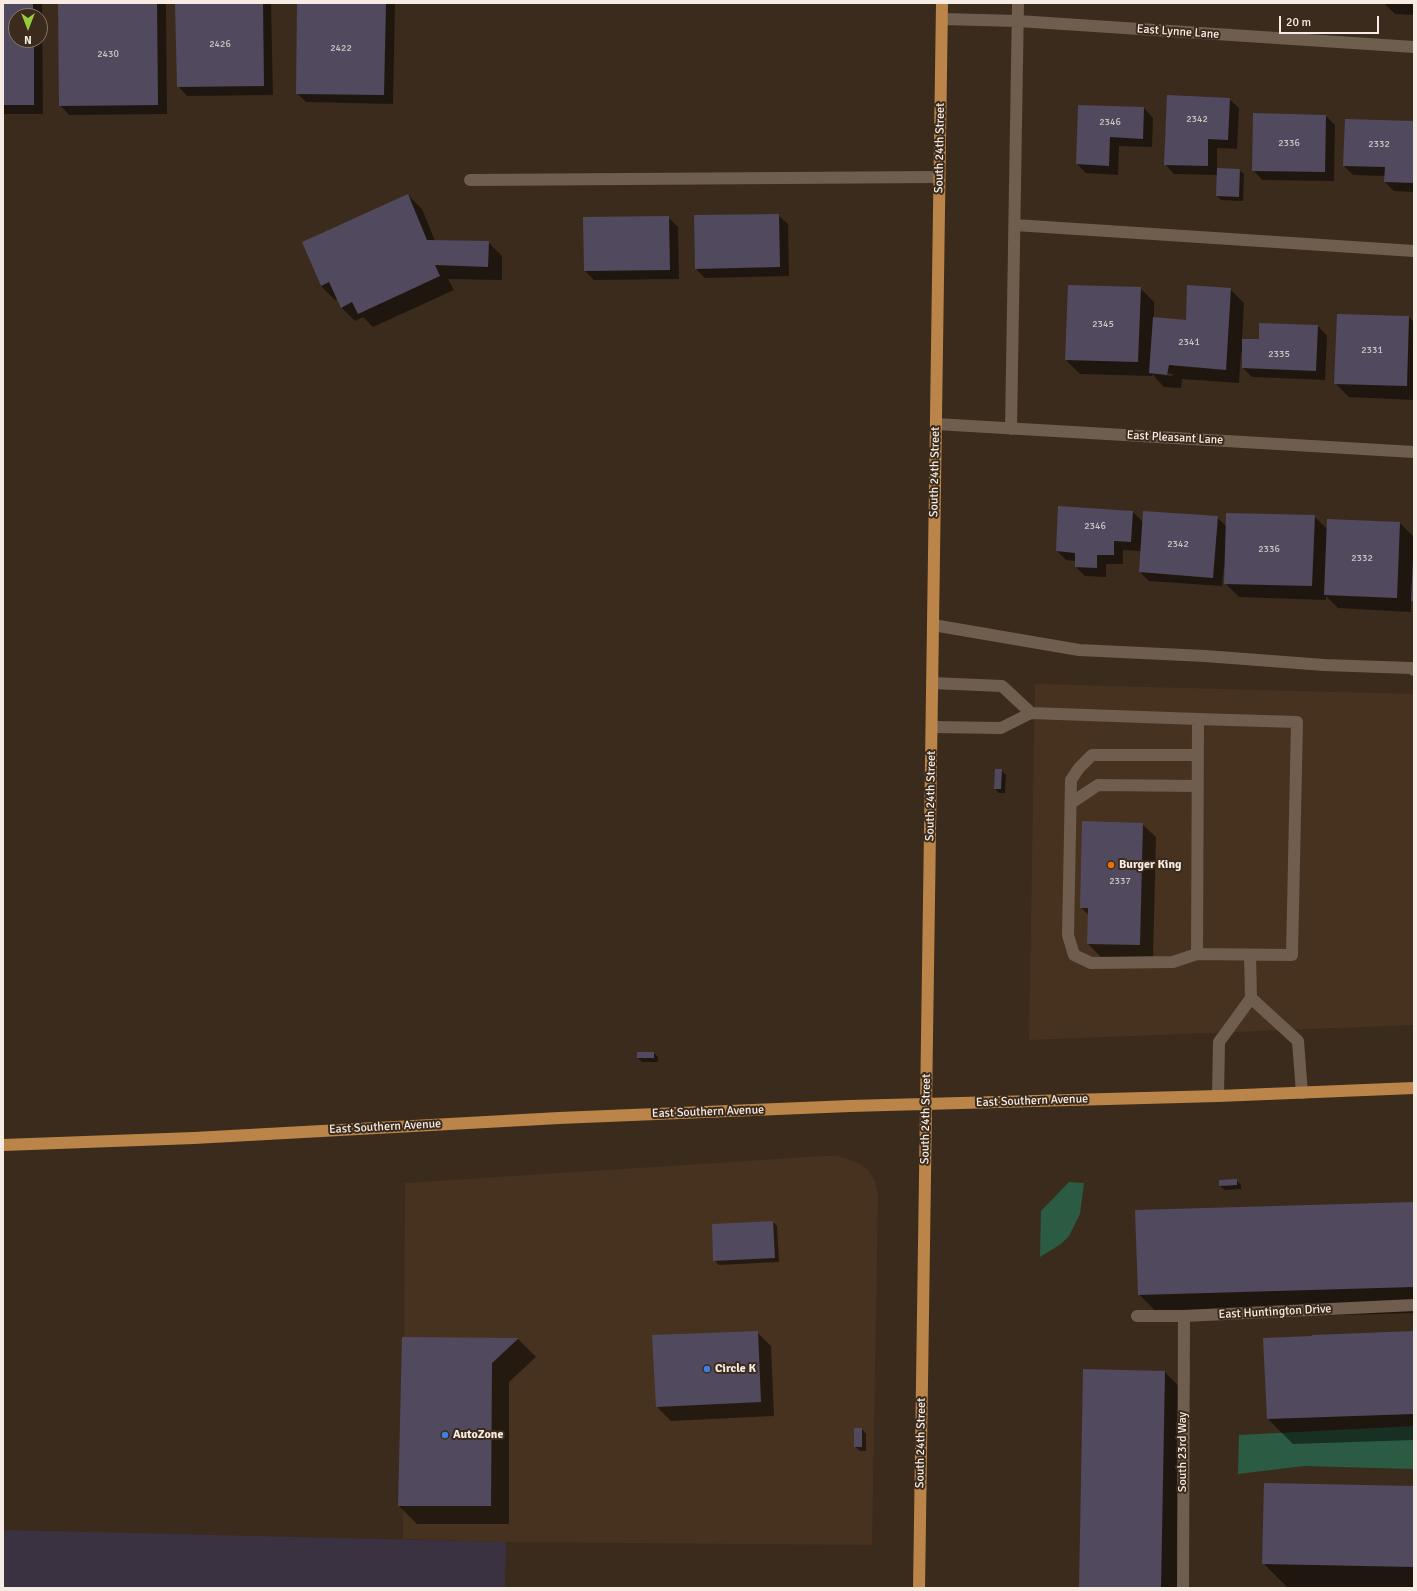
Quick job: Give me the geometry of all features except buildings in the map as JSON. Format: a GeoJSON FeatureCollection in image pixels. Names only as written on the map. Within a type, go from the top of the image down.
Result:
{"type":"FeatureCollection","features":[{"type":"Feature","properties":{"kind":"main road","name":"South 24th Street"},"geometry":{"type":"LineString","coordinates":[[919,1588],[942,3]]}},
{"type":"Feature","properties":{"kind":"main road","name":"East Southern Avenue"},"geometry":{"type":"LineString","coordinates":[[3,1145],[194,1138],[559,1118],[1414,1088]]}},
{"type":"Feature","properties":{"kind":"street"},"geometry":{"type":"LineString","coordinates":[[1011,429],[1018,3]]}},
{"type":"Feature","properties":{"kind":"street","name":"East Lynne Lane"},"geometry":{"type":"LineString","coordinates":[[942,19],[1018,21],[1414,47]]}},
{"type":"Feature","properties":{"kind":"street"},"geometry":{"type":"LineString","coordinates":[[470,180],[939,178]]}},
{"type":"Feature","properties":{"kind":"street"},"geometry":{"type":"LineString","coordinates":[[1015,225],[1414,251]]}},
{"type":"Feature","properties":{"kind":"street","name":"East Pleasant Lane"},"geometry":{"type":"LineString","coordinates":[[936,424],[1414,452]]}},
{"type":"Feature","properties":{"kind":"street"},"geometry":{"type":"LineString","coordinates":[[933,625],[1079,650],[1205,656],[1324,665],[1411,668],[1414,670]]}},
{"type":"Feature","properties":{"kind":"street"},"geometry":{"type":"LineString","coordinates":[[932,682],[1002,686],[1031,713]]}},
{"type":"Feature","properties":{"kind":"street"},"geometry":{"type":"LineString","coordinates":[[932,727],[1001,728],[1031,713],[1298,722],[1292,955],[1197,954],[1173,962],[1090,963],[1074,955],[1068,935],[1071,780],[1079,768],[1092,755],[1198,755]]}},
{"type":"Feature","properties":{"kind":"street"},"geometry":{"type":"LineString","coordinates":[[1197,954],[1198,719]]}},
{"type":"Feature","properties":{"kind":"street"},"geometry":{"type":"LineString","coordinates":[[1071,802],[1098,785],[1198,786]]}},
{"type":"Feature","properties":{"kind":"street"},"geometry":{"type":"LineString","coordinates":[[1218,1096],[1219,1042],[1251,998],[1250,955]]}},
{"type":"Feature","properties":{"kind":"street"},"geometry":{"type":"LineString","coordinates":[[1251,998],[1298,1041],[1302,1093]]}},
{"type":"Feature","properties":{"kind":"street","name":"East Huntington Drive"},"geometry":{"type":"LineString","coordinates":[[1137,1316],[1184,1316],[1414,1305]]}},
{"type":"Feature","properties":{"kind":"street","name":"South 23rd Way"},"geometry":{"type":"LineString","coordinates":[[1183,1588],[1184,1316]]}},
{"type":"Feature","properties":{"kind":"shaded area"},"geometry":{"type":"Polygon","coordinates":[[[1035,684],[1414,694],[1414,1025],[1029,1040],[1035,684]]]}},
{"type":"Feature","properties":{"kind":"shaded area"},"geometry":{"type":"Polygon","coordinates":[[[837,1156],[858,1163],[868,1170],[875,1181],[878,1195],[872,1545],[506,1542],[403,1539],[405,1183],[837,1156]]]}},
{"type":"Feature","properties":{"kind":"shaded area"},"geometry":{"type":"Polygon","coordinates":[[[3,1530],[506,1542],[505,1588],[3,1588],[3,1530]]]}},
{"type":"Feature","properties":{"kind":"green space"},"geometry":{"type":"Polygon","coordinates":[[[1069,1182],[1084,1183],[1080,1214],[1069,1236],[1061,1244],[1040,1257],[1041,1211],[1069,1182]]]}},
{"type":"Feature","properties":{"kind":"green space"},"geometry":{"type":"Polygon","coordinates":[[[1414,1426],[1414,1469],[1304,1466],[1238,1474],[1239,1435],[1414,1426]]]}},
{"type":"Feature","properties":{"kind":"place","name":"Burger King"},"geometry":{"type":"Point","coordinates":[1111,865]}},
{"type":"Feature","properties":{"kind":"place","name":"Circle K"},"geometry":{"type":"Point","coordinates":[707,1369]}},
{"type":"Feature","properties":{"kind":"place","name":"AutoZone"},"geometry":{"type":"Point","coordinates":[445,1435]}}]}
